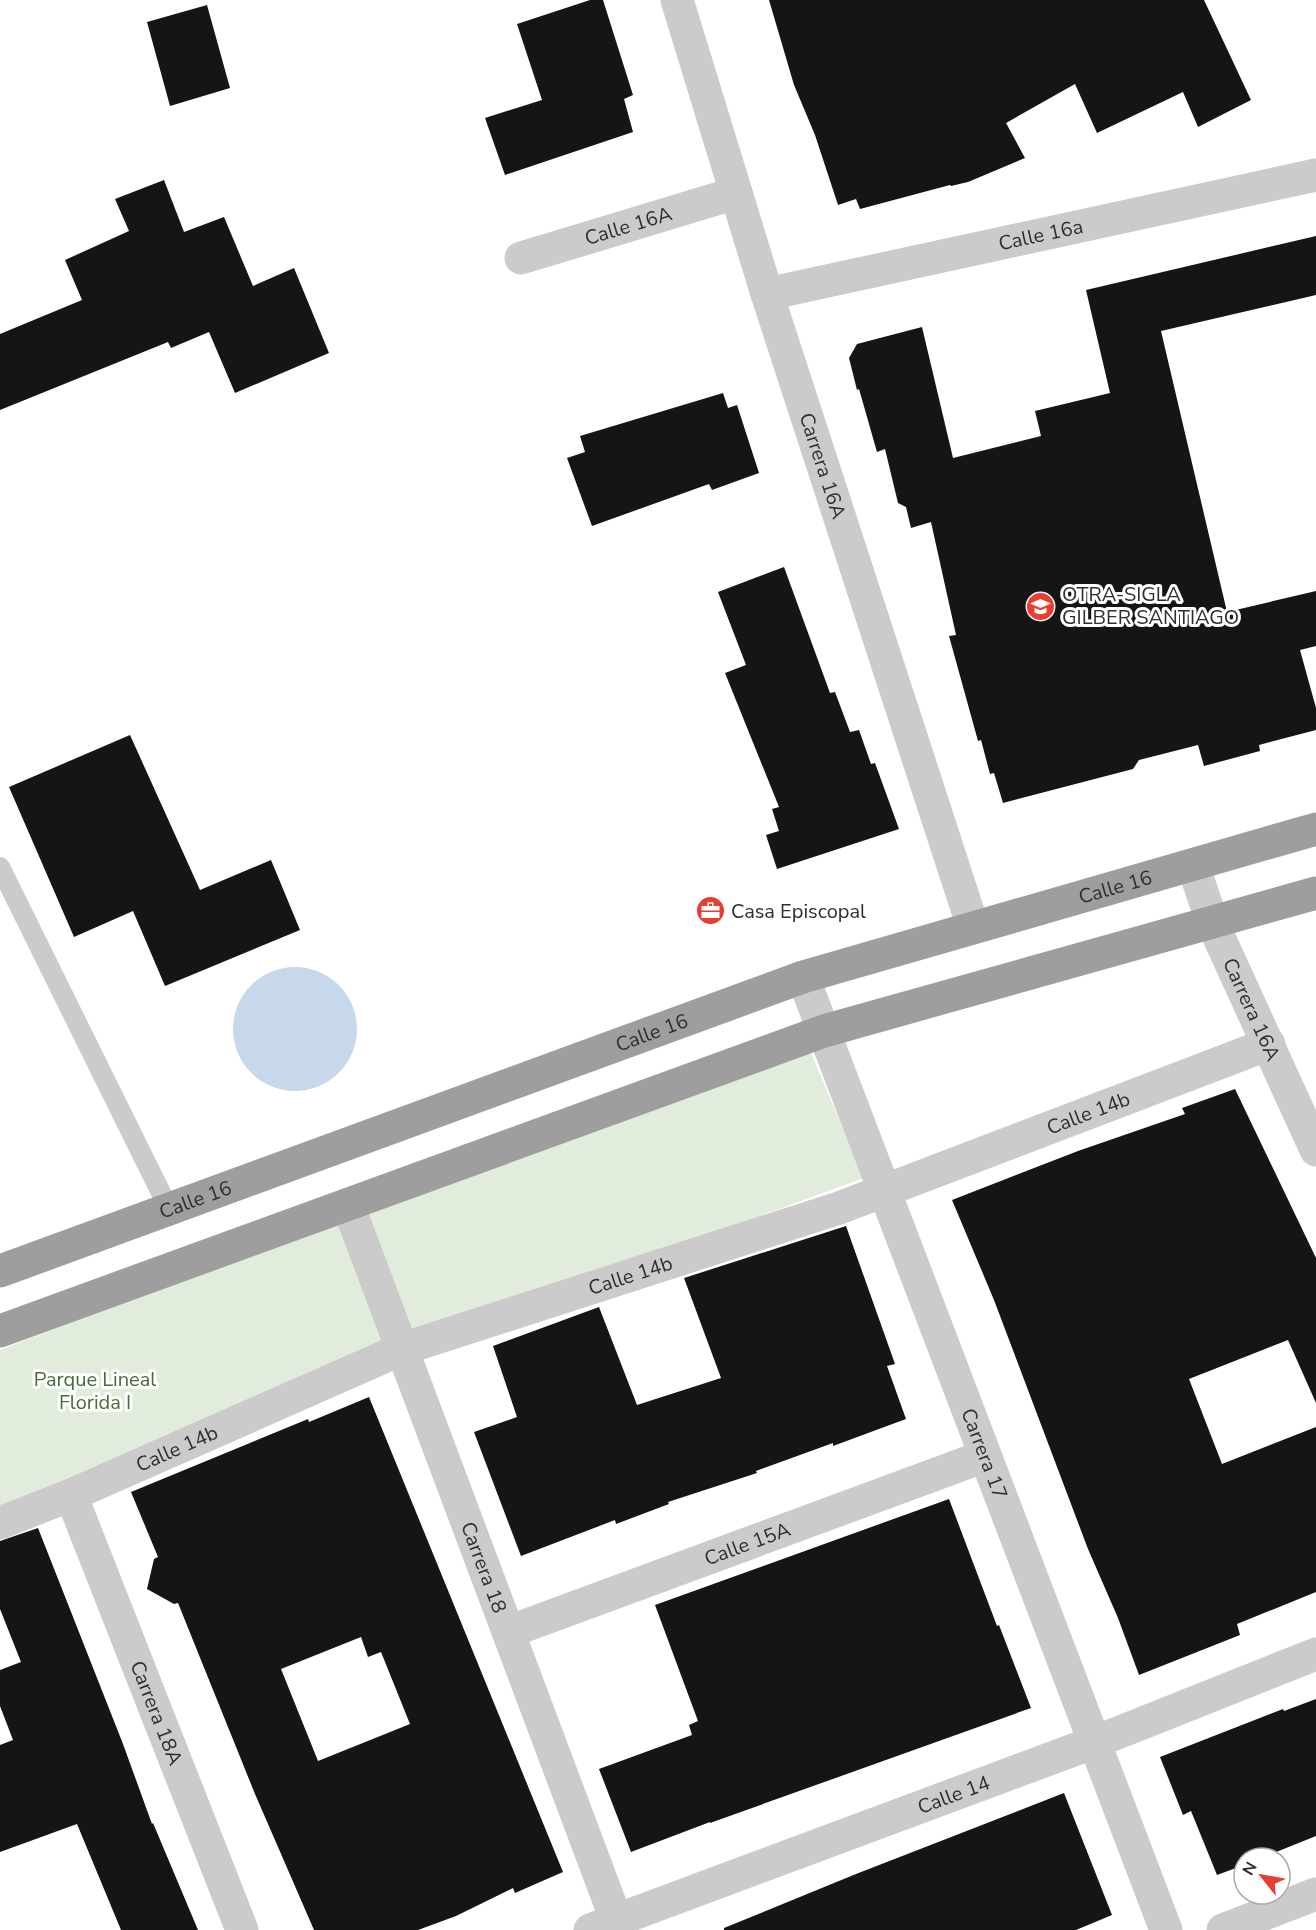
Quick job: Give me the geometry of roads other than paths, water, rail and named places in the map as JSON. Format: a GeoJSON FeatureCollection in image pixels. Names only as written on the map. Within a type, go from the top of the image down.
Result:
{"type":"FeatureCollection","features":[{"type":"Feature","properties":{"kind":"highway","name":"Calle 16"},"geometry":{"type":"LineString","coordinates":[[0,1271],[803,977],[1316,829]]}},
{"type":"Feature","properties":{"kind":"highway"},"geometry":{"type":"LineString","coordinates":[[0,1331],[824,1031],[1316,893]]}},
{"type":"Feature","properties":{"kind":"street","name":"Carrera 16A"},"geometry":{"type":"LineString","coordinates":[[677,0],[767,294],[973,927]]}},
{"type":"Feature","properties":{"kind":"street","name":"Calle 16a"},"geometry":{"type":"LineString","coordinates":[[767,294],[1316,175]]}},
{"type":"Feature","properties":{"kind":"street","name":"Calle 16A"},"geometry":{"type":"LineString","coordinates":[[521,258],[736,192]]}},
{"type":"Feature","properties":{"kind":"street","name":"Carrera 16A"},"geometry":{"type":"LineString","coordinates":[[1193,865],[1212,922],[1316,1150]]}},
{"type":"Feature","properties":{"kind":"street","name":"Carrera 17"},"geometry":{"type":"LineString","coordinates":[[803,977],[1166,1930]]}},
{"type":"Feature","properties":{"kind":"street","name":"Calle 14b"},"geometry":{"type":"LineString","coordinates":[[0,1523],[402,1349],[839,1208],[1269,1044]]}},
{"type":"Feature","properties":{"kind":"street","name":"Carrera 18"},"geometry":{"type":"LineString","coordinates":[[348,1205],[508,1632],[609,1927]]}},
{"type":"Feature","properties":{"kind":"street","name":"Calle 15A"},"geometry":{"type":"LineString","coordinates":[[508,1632],[985,1456]]}},
{"type":"Feature","properties":{"kind":"street","name":"Carrera 18A"},"geometry":{"type":"LineString","coordinates":[[71,1494],[242,1930]]}},
{"type":"Feature","properties":{"kind":"street","name":"Calle 14"},"geometry":{"type":"LineString","coordinates":[[609,1927],[1095,1742],[1316,1654]]}},
{"type":"Feature","properties":{"kind":"street"},"geometry":{"type":"LineString","coordinates":[[1223,1930],[1316,1894]]}},
{"type":"Feature","properties":{"kind":"lane"},"geometry":{"type":"LineString","coordinates":[[0,867],[169,1209]]}},
{"type":"Feature","properties":{"kind":"water"},"geometry":{"type":"Polygon","coordinates":[[[295,967],[319,971],[339,985],[353,1005],[357,1029],[353,1053],[339,1073],[319,1087],[295,1091],[271,1087],[251,1073],[237,1053],[233,1029],[237,1005],[251,985],[271,971],[295,967]]]}},
{"type":"Feature","properties":{"kind":"place","name":"OTRA-SIGLA GILBER SANTIAGO"},"geometry":{"type":"Point","coordinates":[1041,606]}},
{"type":"Feature","properties":{"kind":"place","name":"Casa Episcopal"},"geometry":{"type":"Point","coordinates":[710,911]}},
{"type":"Feature","properties":{"kind":"park label","name":"Parque Lineal Florida I"},"geometry":{"type":"Point","coordinates":[95,1390]}}]}
